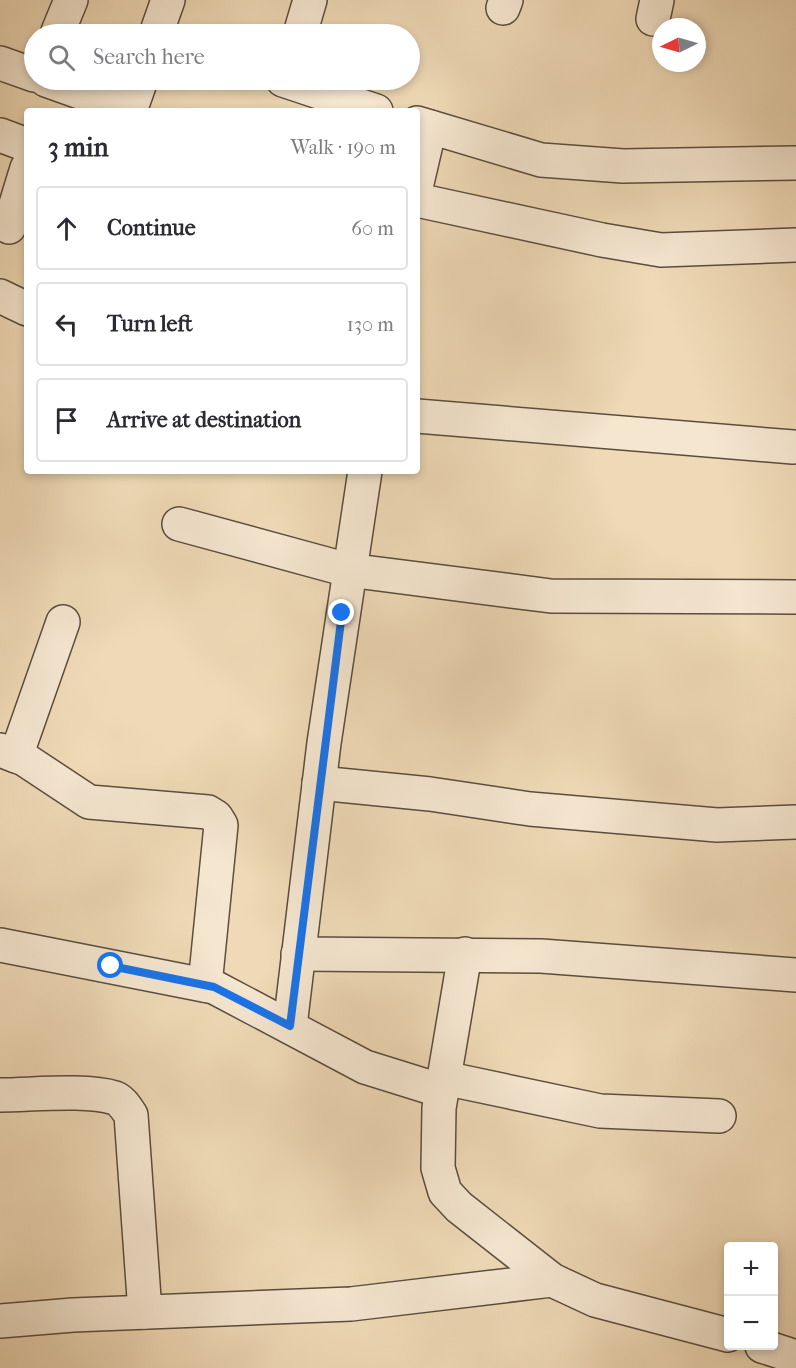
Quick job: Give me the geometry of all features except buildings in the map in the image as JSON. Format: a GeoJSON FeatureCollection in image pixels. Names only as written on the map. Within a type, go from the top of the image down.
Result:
{"type":"FeatureCollection","features":[{"type":"Feature","properties":{"kind":"street"},"geometry":{"type":"LineString","coordinates":[[61,24],[71,0]]}},
{"type":"Feature","properties":{"kind":"street"},"geometry":{"type":"LineString","coordinates":[[161,24],[168,0]]}},
{"type":"Feature","properties":{"kind":"street"},"geometry":{"type":"LineString","coordinates":[[303,24],[310,0]]}},
{"type":"Feature","properties":{"kind":"street"},"geometry":{"type":"LineString","coordinates":[[0,63],[24,71]]}},
{"type":"Feature","properties":{"kind":"street"},"geometry":{"type":"LineString","coordinates":[[74,90],[124,108]]}},
{"type":"Feature","properties":{"kind":"street"},"geometry":{"type":"LineString","coordinates":[[131,108],[137,90]]}},
{"type":"Feature","properties":{"kind":"street"},"geometry":{"type":"LineString","coordinates":[[297,90],[359,108]]}},
{"type":"Feature","properties":{"kind":"street"},"geometry":{"type":"LineString","coordinates":[[420,154],[423,125],[540,160],[623,166],[796,163]]}},
{"type":"Feature","properties":{"kind":"street"},"geometry":{"type":"LineString","coordinates":[[0,135],[24,144]]}},
{"type":"Feature","properties":{"kind":"street"},"geometry":{"type":"LineString","coordinates":[[12,228],[24,180]]}},
{"type":"Feature","properties":{"kind":"street"},"geometry":{"type":"LineString","coordinates":[[420,201],[602,240],[661,250],[796,245]]}},
{"type":"Feature","properties":{"kind":"street"},"geometry":{"type":"LineString","coordinates":[[0,296],[24,308]]}},
{"type":"Feature","properties":{"kind":"street"},"geometry":{"type":"LineString","coordinates":[[420,416],[793,447]]}},
{"type":"Feature","properties":{"kind":"street"},"geometry":{"type":"LineString","coordinates":[[290,1026],[319,783],[364,474]]}},
{"type":"Feature","properties":{"kind":"street"},"geometry":{"type":"LineString","coordinates":[[179,524],[348,570],[551,596],[796,597]]}},
{"type":"Feature","properties":{"kind":"street"},"geometry":{"type":"LineString","coordinates":[[63,622],[8,753],[89,802],[208,812],[216,817],[221,825],[205,985]]}},
{"type":"Feature","properties":{"kind":"street"},"geometry":{"type":"LineString","coordinates":[[319,783],[430,794],[530,809],[717,825],[796,822]]}},
{"type":"Feature","properties":{"kind":"street"},"geometry":{"type":"LineString","coordinates":[[0,945],[205,985],[245,1001],[365,1067],[443,1084],[600,1111],[719,1116]]}},
{"type":"Feature","properties":{"kind":"street"},"geometry":{"type":"LineString","coordinates":[[298,954],[540,956],[796,975]]}},
{"type":"Feature","properties":{"kind":"street"},"geometry":{"type":"LineString","coordinates":[[465,954],[443,1084],[438,1168],[445,1192],[552,1280],[595,1300],[724,1334]]}},
{"type":"Feature","properties":{"kind":"street"},"geometry":{"type":"LineString","coordinates":[[0,1095],[86,1095],[116,1098],[124,1104],[131,1115],[145,1312]]}},
{"type":"Feature","properties":{"kind":"street"},"geometry":{"type":"LineString","coordinates":[[0,1321],[145,1312],[351,1304],[552,1280]]}},
{"type":"Feature","properties":{"kind":"street"},"geometry":{"type":"LineString","coordinates":[[774,1350],[796,1357]]}},
{"type":"Feature","properties":{"kind":"route"},"geometry":{"type":"LineString","coordinates":[[111,966],[214,987],[290,1026],[342,613]]}}]}
